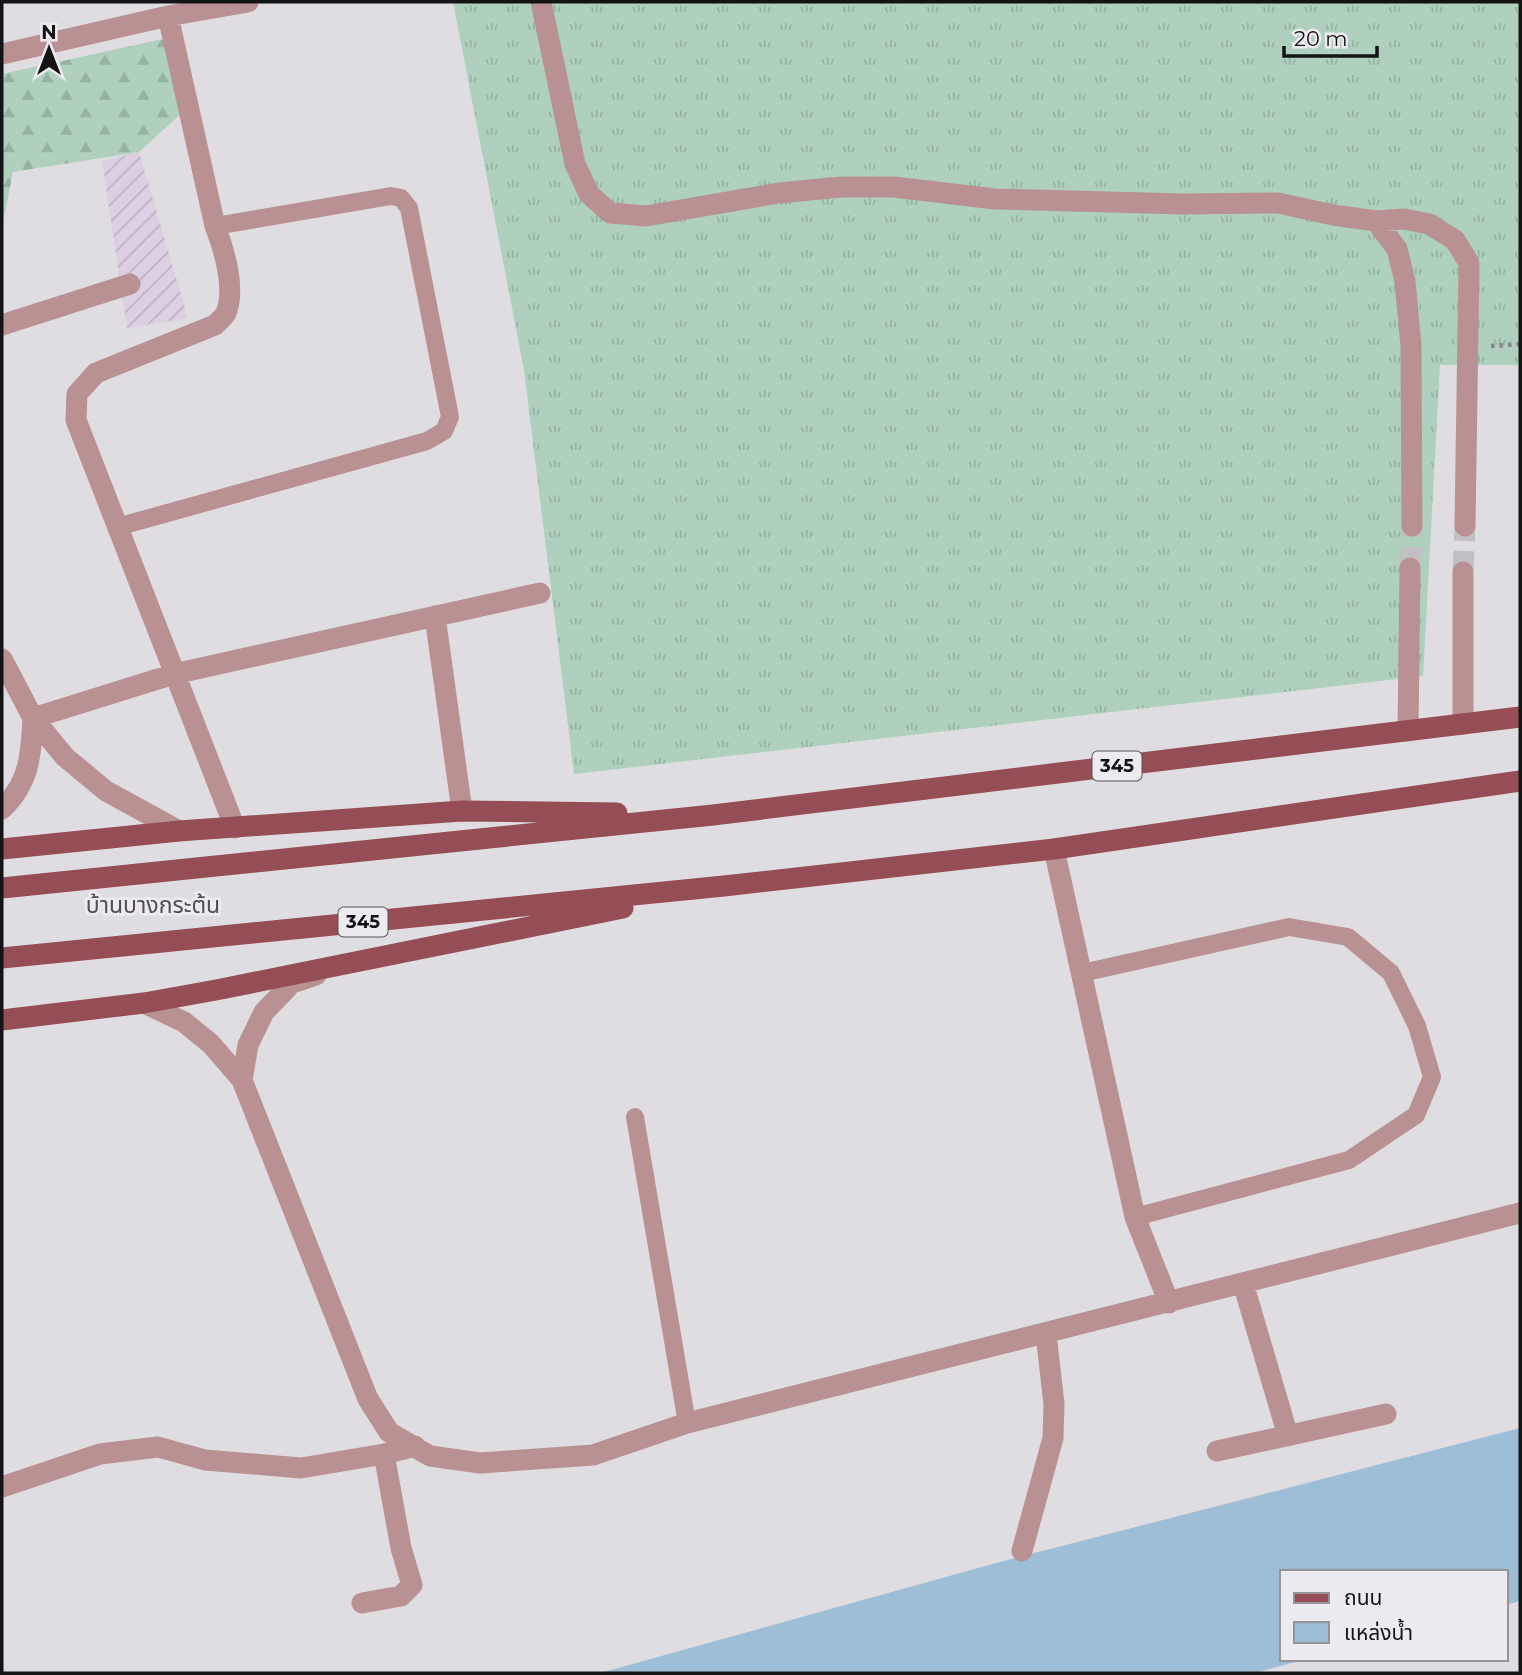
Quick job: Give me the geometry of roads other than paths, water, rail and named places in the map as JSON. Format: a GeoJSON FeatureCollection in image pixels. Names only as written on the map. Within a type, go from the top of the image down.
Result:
{"type":"FeatureCollection","features":[{"type":"Feature","properties":{"kind":"main road","name":"345"},"geometry":{"type":"LineString","coordinates":[[2,888],[713,815],[1520,717]]}},
{"type":"Feature","properties":{"kind":"main road","name":"345"},"geometry":{"type":"LineString","coordinates":[[2,958],[724,886],[1054,849],[1520,781]]}},
{"type":"Feature","properties":{"kind":"main road"},"geometry":{"type":"LineString","coordinates":[[2,849],[179,831],[462,811],[713,815]]}},
{"type":"Feature","properties":{"kind":"main road"},"geometry":{"type":"LineString","coordinates":[[2,1020],[144,1003],[346,965],[724,886]]}},
{"type":"Feature","properties":{"kind":"street"},"geometry":{"type":"LineString","coordinates":[[541,2],[575,164],[589,194],[610,213],[646,216],[779,193],[841,187],[894,187],[995,199],[1182,204],[1279,203],[1333,215],[1376,220],[1404,219],[1429,224],[1455,240],[1469,263],[1465,526]]}},
{"type":"Feature","properties":{"kind":"street"},"geometry":{"type":"LineString","coordinates":[[2,54],[168,16],[240,3]]}},
{"type":"Feature","properties":{"kind":"street"},"geometry":{"type":"LineString","coordinates":[[168,16],[215,226],[225,254],[229,289],[226,313],[215,326],[96,373],[77,394],[76,420],[235,828]]}},
{"type":"Feature","properties":{"kind":"street"},"geometry":{"type":"LineString","coordinates":[[1376,220],[1396,249],[1405,281],[1411,346],[1412,526]]}},
{"type":"Feature","properties":{"kind":"street"},"geometry":{"type":"LineString","coordinates":[[2,325],[130,284]]}},
{"type":"Feature","properties":{"kind":"street"},"geometry":{"type":"LineString","coordinates":[[1408,731],[1410,568]]}},
{"type":"Feature","properties":{"kind":"street"},"geometry":{"type":"LineString","coordinates":[[1463,572],[1463,724]]}},
{"type":"Feature","properties":{"kind":"street"},"geometry":{"type":"LineString","coordinates":[[33,719],[174,674],[540,593]]}},
{"type":"Feature","properties":{"kind":"street"},"geometry":{"type":"LineString","coordinates":[[435,616],[462,811]]}},
{"type":"Feature","properties":{"kind":"street"},"geometry":{"type":"LineString","coordinates":[[2,659],[33,719],[65,757],[106,791],[179,831]]}},
{"type":"Feature","properties":{"kind":"street"},"geometry":{"type":"LineString","coordinates":[[2,810],[22,785],[31,757],[33,719]]}},
{"type":"Feature","properties":{"kind":"street"},"geometry":{"type":"LineString","coordinates":[[1054,849],[1135,1217],[1170,1303]]}},
{"type":"Feature","properties":{"kind":"street"},"geometry":{"type":"LineString","coordinates":[[242,1080],[248,1045],[264,1012],[292,983],[346,965]]}},
{"type":"Feature","properties":{"kind":"street"},"geometry":{"type":"LineString","coordinates":[[144,1003],[184,1022],[211,1044],[242,1080],[368,1399],[389,1432],[430,1456],[480,1463],[593,1455],[687,1423],[1520,1213]]}},
{"type":"Feature","properties":{"kind":"street"},"geometry":{"type":"LineString","coordinates":[[1243,1283],[1287,1436]]}},
{"type":"Feature","properties":{"kind":"street"},"geometry":{"type":"LineString","coordinates":[[1022,1551],[1053,1438],[1054,1404],[1046,1334]]}},
{"type":"Feature","properties":{"kind":"street"},"geometry":{"type":"LineString","coordinates":[[1217,1451],[1386,1415]]}},
{"type":"Feature","properties":{"kind":"street"},"geometry":{"type":"LineString","coordinates":[[2,1487],[100,1454],[158,1447],[205,1460],[301,1468],[415,1446]]}},
{"type":"Feature","properties":{"kind":"street"},"geometry":{"type":"LineString","coordinates":[[362,1603],[401,1596],[412,1585],[401,1548],[384,1454]]}},
{"type":"Feature","properties":{"kind":"lane"},"geometry":{"type":"LineString","coordinates":[[117,527],[427,441],[443,431],[450,417],[409,208],[401,198],[391,196],[215,226]]}},
{"type":"Feature","properties":{"kind":"lane"},"geometry":{"type":"LineString","coordinates":[[1082,973],[1289,927],[1348,937],[1391,973],[1417,1026],[1432,1077],[1416,1115],[1349,1160],[1135,1217]]}},
{"type":"Feature","properties":{"kind":"lane"},"geometry":{"type":"LineString","coordinates":[[635,1117],[687,1423]]}},
{"type":"Feature","properties":{"kind":"water"},"geometry":{"type":"Polygon","coordinates":[[[1520,1428],[1520,1601],[1508,1604],[1508,1570],[1280,1570],[1280,1661],[1299,1661],[1255,1673],[600,1673],[996,1563],[1520,1428]]]}},
{"type":"Feature","properties":{"kind":"tunnel"},"geometry":{"type":"LineString","coordinates":[[1410,568],[1412,526]]}},
{"type":"Feature","properties":{"kind":"tunnel"},"geometry":{"type":"LineString","coordinates":[[1463,572],[1465,526]]}},
{"type":"Feature","properties":{"kind":"district","name":"บ้านบางกระต้น"},"geometry":{"type":"Point","coordinates":[153,905]}}]}
